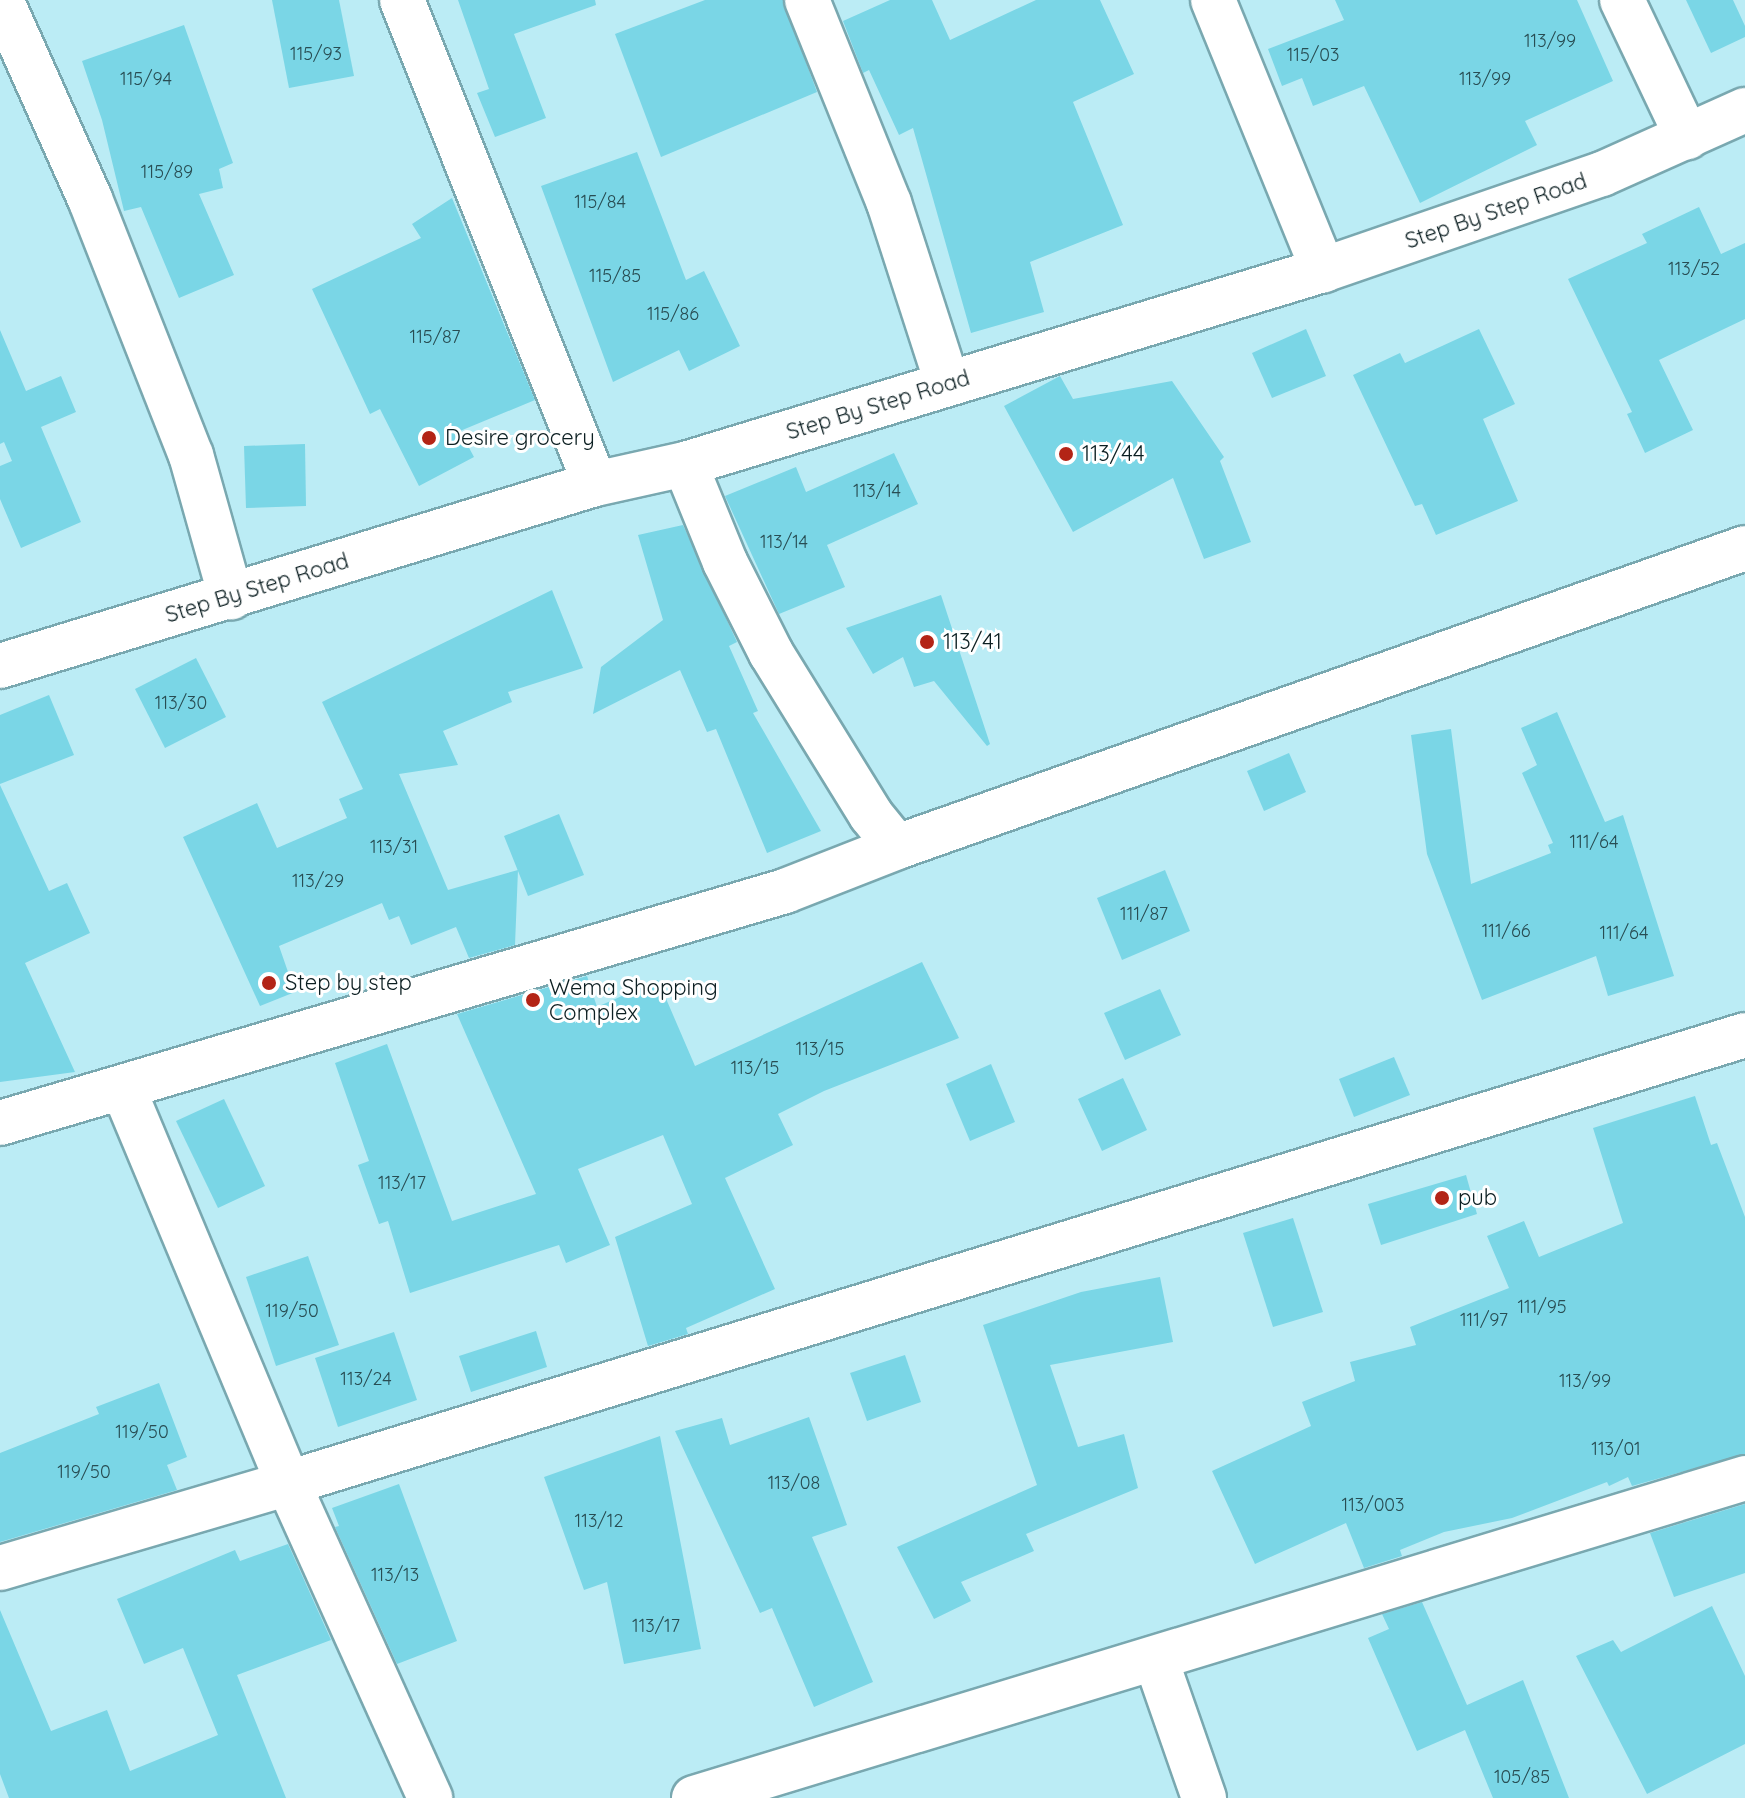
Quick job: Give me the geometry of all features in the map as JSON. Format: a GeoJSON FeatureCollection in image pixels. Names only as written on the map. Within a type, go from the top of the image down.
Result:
{"type":"FeatureCollection","features":[{"type":"Feature","properties":{"kind":"street"},"geometry":{"type":"LineString","coordinates":[[1,0],[90,199],[191,455],[231,597]]}},
{"type":"Feature","properties":{"kind":"street"},"geometry":{"type":"LineString","coordinates":[[402,0],[595,484]]}},
{"type":"Feature","properties":{"kind":"street"},"geometry":{"type":"LineString","coordinates":[[807,0],[889,203],[947,383]]}},
{"type":"Feature","properties":{"kind":"street"},"geometry":{"type":"LineString","coordinates":[[1213,0],[1323,270]]}},
{"type":"Feature","properties":{"kind":"street"},"geometry":{"type":"LineString","coordinates":[[1622,0],[1687,137]]}},
{"type":"Feature","properties":{"kind":"street","name":"Step By Step Road"},"geometry":{"type":"LineString","coordinates":[[0,666],[595,484],[685,464],[1323,270],[1519,204],[1687,137],[1745,110]]}},
{"type":"Feature","properties":{"kind":"street"},"geometry":{"type":"LineString","coordinates":[[685,464],[725,562],[771,653],[871,815],[897,847]]}},
{"type":"Feature","properties":{"kind":"street"},"geometry":{"type":"LineString","coordinates":[[0,1123],[785,891],[897,847],[1745,548]]}},
{"type":"Feature","properties":{"kind":"street"},"geometry":{"type":"LineString","coordinates":[[0,1568],[288,1483],[1745,1035]]}},
{"type":"Feature","properties":{"kind":"street"},"geometry":{"type":"LineString","coordinates":[[123,1088],[288,1483],[430,1798]]}},
{"type":"Feature","properties":{"kind":"street"},"geometry":{"type":"LineString","coordinates":[[694,1798],[1156,1660],[1745,1478]]}},
{"type":"Feature","properties":{"kind":"street"},"geometry":{"type":"LineString","coordinates":[[1156,1660],[1204,1798]]}},
{"type":"Feature","properties":{"kind":"building"},"geometry":{"type":"Polygon","coordinates":[[[272,0],[339,0],[354,76],[289,88],[272,0]]]}},
{"type":"Feature","properties":{"kind":"building"},"geometry":{"type":"Polygon","coordinates":[[[458,0],[595,0],[596,5],[514,34],[546,118],[495,137],[477,93],[489,89],[458,0]]]}},
{"type":"Feature","properties":{"kind":"building"},"geometry":{"type":"Polygon","coordinates":[[[705,0],[783,0],[817,92],[661,157],[615,34],[705,0]]]}},
{"type":"Feature","properties":{"kind":"building"},"geometry":{"type":"Polygon","coordinates":[[[890,0],[932,0],[950,40],[1036,0],[1100,0],[1134,74],[1073,102],[1123,225],[1030,262],[1044,312],[971,333],[913,128],[899,135],[869,70],[863,73],[843,21],[890,0]]]}},
{"type":"Feature","properties":{"kind":"building"},"geometry":{"type":"Polygon","coordinates":[[[1335,0],[1577,0],[1613,81],[1525,121],[1537,145],[1420,203],[1364,86],[1313,106],[1302,78],[1282,86],[1268,49],[1344,20],[1335,0]]]}},
{"type":"Feature","properties":{"kind":"building"},"geometry":{"type":"Polygon","coordinates":[[[1686,0],[1733,0],[1745,26],[1745,37],[1711,53],[1686,0]]]}},
{"type":"Feature","properties":{"kind":"building"},"geometry":{"type":"Polygon","coordinates":[[[184,25],[233,163],[219,169],[223,188],[199,194],[234,275],[179,298],[141,207],[124,211],[102,120],[82,61],[184,25]]]}},
{"type":"Feature","properties":{"kind":"building"},"geometry":{"type":"Polygon","coordinates":[[[637,152],[686,280],[704,271],[740,346],[689,371],[679,350],[613,382],[541,186],[637,152]]]}},
{"type":"Feature","properties":{"kind":"building"},"geometry":{"type":"Polygon","coordinates":[[[452,198],[535,400],[460,431],[474,457],[419,486],[380,409],[370,414],[312,289],[421,238],[412,224],[452,198]]]}},
{"type":"Feature","properties":{"kind":"building"},"geometry":{"type":"Polygon","coordinates":[[[1699,207],[1721,254],[1745,243],[1745,319],[1659,360],[1693,430],[1645,453],[1627,414],[1632,412],[1568,279],[1647,243],[1642,234],[1699,207]]]}},
{"type":"Feature","properties":{"kind":"building"},"geometry":{"type":"Polygon","coordinates":[[[1306,329],[1326,376],[1272,398],[1252,353],[1306,329]]]}},
{"type":"Feature","properties":{"kind":"building"},"geometry":{"type":"Polygon","coordinates":[[[1479,329],[1515,404],[1483,419],[1518,501],[1436,535],[1422,504],[1415,506],[1353,375],[1400,353],[1405,363],[1479,329]]]}},
{"type":"Feature","properties":{"kind":"building"},"geometry":{"type":"Polygon","coordinates":[[[0,330],[26,391],[61,376],[76,412],[41,427],[81,522],[21,548],[0,499],[0,466],[12,461],[4,442],[0,444],[0,330]]]}},
{"type":"Feature","properties":{"kind":"building"},"geometry":{"type":"Polygon","coordinates":[[[1060,376],[1073,399],[1172,381],[1224,457],[1220,461],[1251,542],[1204,559],[1173,478],[1073,532],[1004,406],[1060,376]]]}},
{"type":"Feature","properties":{"kind":"building"},"geometry":{"type":"Polygon","coordinates":[[[305,444],[306,506],[246,508],[244,446],[305,444]]]}},
{"type":"Feature","properties":{"kind":"building"},"geometry":{"type":"Polygon","coordinates":[[[894,453],[918,504],[827,545],[845,587],[779,614],[725,496],[796,467],[806,492],[894,453]]]}},
{"type":"Feature","properties":{"kind":"building"},"geometry":{"type":"Polygon","coordinates":[[[683,525],[737,642],[729,646],[758,711],[753,713],[821,831],[767,853],[716,729],[707,732],[680,670],[593,714],[601,667],[663,620],[638,535],[683,525]]]}},
{"type":"Feature","properties":{"kind":"building"},"geometry":{"type":"Polygon","coordinates":[[[552,590],[583,668],[508,692],[512,702],[443,731],[458,765],[399,774],[448,890],[518,870],[515,945],[469,958],[456,927],[411,945],[399,916],[389,920],[382,903],[279,946],[295,992],[260,1006],[183,837],[257,803],[277,848],[347,818],[339,799],[363,789],[322,702],[552,590]]]}},
{"type":"Feature","properties":{"kind":"building"},"geometry":{"type":"Polygon","coordinates":[[[941,595],[990,744],[987,746],[934,681],[914,687],[903,657],[873,674],[846,628],[941,595]]]}},
{"type":"Feature","properties":{"kind":"building"},"geometry":{"type":"Polygon","coordinates":[[[196,658],[226,717],[165,748],[135,689],[196,658]]]}},
{"type":"Feature","properties":{"kind":"building"},"geometry":{"type":"Polygon","coordinates":[[[49,695],[74,755],[0,784],[0,715],[49,695]]]}},
{"type":"Feature","properties":{"kind":"building"},"geometry":{"type":"Polygon","coordinates":[[[1557,712],[1605,822],[1623,815],[1674,976],[1608,996],[1596,956],[1482,1000],[1427,854],[1411,735],[1451,729],[1471,884],[1551,853],[1548,845],[1553,843],[1522,773],[1537,765],[1521,728],[1557,712]]]}},
{"type":"Feature","properties":{"kind":"building"},"geometry":{"type":"Polygon","coordinates":[[[1289,753],[1306,792],[1264,811],[1247,771],[1289,753]]]}},
{"type":"Feature","properties":{"kind":"building"},"geometry":{"type":"Polygon","coordinates":[[[0,785],[49,891],[67,883],[90,933],[25,963],[75,1072],[0,1082],[0,785]]]}},
{"type":"Feature","properties":{"kind":"building"},"geometry":{"type":"Polygon","coordinates":[[[559,814],[584,875],[528,896],[504,836],[559,814]]]}},
{"type":"Feature","properties":{"kind":"building"},"geometry":{"type":"Polygon","coordinates":[[[1165,870],[1190,931],[1122,960],[1097,898],[1165,870]]]}},
{"type":"Feature","properties":{"kind":"building"},"geometry":{"type":"Polygon","coordinates":[[[922,962],[959,1038],[824,1091],[778,1114],[793,1145],[725,1178],[775,1289],[686,1328],[688,1334],[648,1346],[615,1237],[692,1204],[663,1135],[578,1169],[610,1245],[566,1263],[559,1245],[410,1293],[388,1221],[379,1224],[358,1165],[369,1161],[335,1063],[387,1044],[452,1221],[536,1194],[457,1014],[587,976],[597,1007],[658,980],[695,1066],[922,962]]]}},
{"type":"Feature","properties":{"kind":"building"},"geometry":{"type":"Polygon","coordinates":[[[1160,989],[1181,1035],[1125,1060],[1104,1013],[1160,989]]]}},
{"type":"Feature","properties":{"kind":"building"},"geometry":{"type":"Polygon","coordinates":[[[1394,1057],[1410,1095],[1354,1117],[1339,1079],[1394,1057]]]}},
{"type":"Feature","properties":{"kind":"building"},"geometry":{"type":"Polygon","coordinates":[[[991,1064],[1015,1122],[970,1141],[946,1084],[991,1064]]]}},
{"type":"Feature","properties":{"kind":"building"},"geometry":{"type":"Polygon","coordinates":[[[1123,1078],[1147,1130],[1102,1151],[1078,1099],[1123,1078]]]}},
{"type":"Feature","properties":{"kind":"building"},"geometry":{"type":"Polygon","coordinates":[[[1695,1096],[1711,1145],[1717,1143],[1745,1217],[1745,1454],[1632,1486],[1628,1477],[1609,1486],[1607,1482],[1512,1518],[1444,1532],[1400,1550],[1402,1556],[1364,1568],[1346,1523],[1255,1564],[1212,1471],[1311,1426],[1302,1402],[1355,1381],[1350,1362],[1416,1345],[1410,1327],[1509,1288],[1487,1236],[1524,1221],[1539,1257],[1623,1223],[1593,1128],[1695,1096]]]}},
{"type":"Feature","properties":{"kind":"building"},"geometry":{"type":"Polygon","coordinates":[[[224,1099],[265,1186],[218,1208],[176,1121],[224,1099]]]}},
{"type":"Feature","properties":{"kind":"building"},"geometry":{"type":"Polygon","coordinates":[[[1466,1175],[1477,1214],[1381,1245],[1368,1204],[1466,1175]]]}},
{"type":"Feature","properties":{"kind":"building"},"geometry":{"type":"Polygon","coordinates":[[[1293,1218],[1323,1312],[1273,1327],[1243,1233],[1293,1218]]]}},
{"type":"Feature","properties":{"kind":"building"},"geometry":{"type":"Polygon","coordinates":[[[308,1256],[339,1345],[276,1366],[246,1277],[308,1256]]]}},
{"type":"Feature","properties":{"kind":"building"},"geometry":{"type":"Polygon","coordinates":[[[1160,1277],[1173,1342],[1050,1365],[1078,1447],[1124,1434],[1138,1488],[1026,1534],[1034,1551],[961,1582],[971,1601],[934,1619],[897,1547],[1037,1485],[983,1325],[1081,1292],[1160,1277]]]}},
{"type":"Feature","properties":{"kind":"building"},"geometry":{"type":"Polygon","coordinates":[[[536,1331],[547,1367],[471,1392],[459,1356],[536,1331]]]}},
{"type":"Feature","properties":{"kind":"building"},"geometry":{"type":"Polygon","coordinates":[[[394,1332],[417,1400],[338,1427],[315,1358],[394,1332]]]}},
{"type":"Feature","properties":{"kind":"building"},"geometry":{"type":"Polygon","coordinates":[[[905,1355],[921,1402],[867,1421],[850,1373],[905,1355]]]}},
{"type":"Feature","properties":{"kind":"building"},"geometry":{"type":"Polygon","coordinates":[[[159,1383],[187,1457],[167,1465],[177,1490],[0,1542],[0,1453],[99,1414],[96,1407],[159,1383]]]}},
{"type":"Feature","properties":{"kind":"building"},"geometry":{"type":"Polygon","coordinates":[[[809,1417],[847,1525],[812,1537],[873,1682],[814,1707],[772,1608],[760,1613],[675,1431],[722,1418],[730,1445],[809,1417]]]}},
{"type":"Feature","properties":{"kind":"building"},"geometry":{"type":"Polygon","coordinates":[[[660,1436],[701,1649],[624,1664],[607,1582],[584,1590],[544,1477],[660,1436]]]}},
{"type":"Feature","properties":{"kind":"building"},"geometry":{"type":"Polygon","coordinates":[[[399,1484],[457,1641],[397,1664],[335,1527],[339,1526],[332,1508],[399,1484]]]}},
{"type":"Feature","properties":{"kind":"building"},"geometry":{"type":"Polygon","coordinates":[[[1745,1504],[1745,1573],[1674,1597],[1650,1533],[1745,1504]]]}},
{"type":"Feature","properties":{"kind":"building"},"geometry":{"type":"Polygon","coordinates":[[[288,1544],[331,1640],[237,1675],[286,1798],[9,1798],[0,1774],[0,1610],[51,1731],[107,1710],[130,1771],[218,1735],[183,1648],[144,1664],[117,1599],[235,1550],[240,1561],[288,1544]]]}},
{"type":"Feature","properties":{"kind":"building"},"geometry":{"type":"Polygon","coordinates":[[[1422,1602],[1467,1705],[1523,1680],[1569,1798],[1493,1798],[1465,1730],[1417,1751],[1368,1638],[1389,1629],[1382,1614],[1422,1602]]]}},
{"type":"Feature","properties":{"kind":"building"},"geometry":{"type":"Polygon","coordinates":[[[1712,1606],[1745,1676],[1745,1744],[1647,1794],[1576,1656],[1613,1640],[1621,1652],[1712,1606]]]}},
{"type":"Feature","properties":{"kind":"place","name":"Desire grocery"},"geometry":{"type":"Point","coordinates":[429,438]}},
{"type":"Feature","properties":{"kind":"place","name":"113/44"},"geometry":{"type":"Point","coordinates":[1066,454]}},
{"type":"Feature","properties":{"kind":"place","name":"113/41"},"geometry":{"type":"Point","coordinates":[927,642]}},
{"type":"Feature","properties":{"kind":"place","name":"Step by step"},"geometry":{"type":"Point","coordinates":[269,983]}},
{"type":"Feature","properties":{"kind":"place","name":"Wema Shopping Complex"},"geometry":{"type":"Point","coordinates":[533,1000]}},
{"type":"Feature","properties":{"kind":"place","name":"pub"},"geometry":{"type":"Point","coordinates":[1442,1198]}}]}
